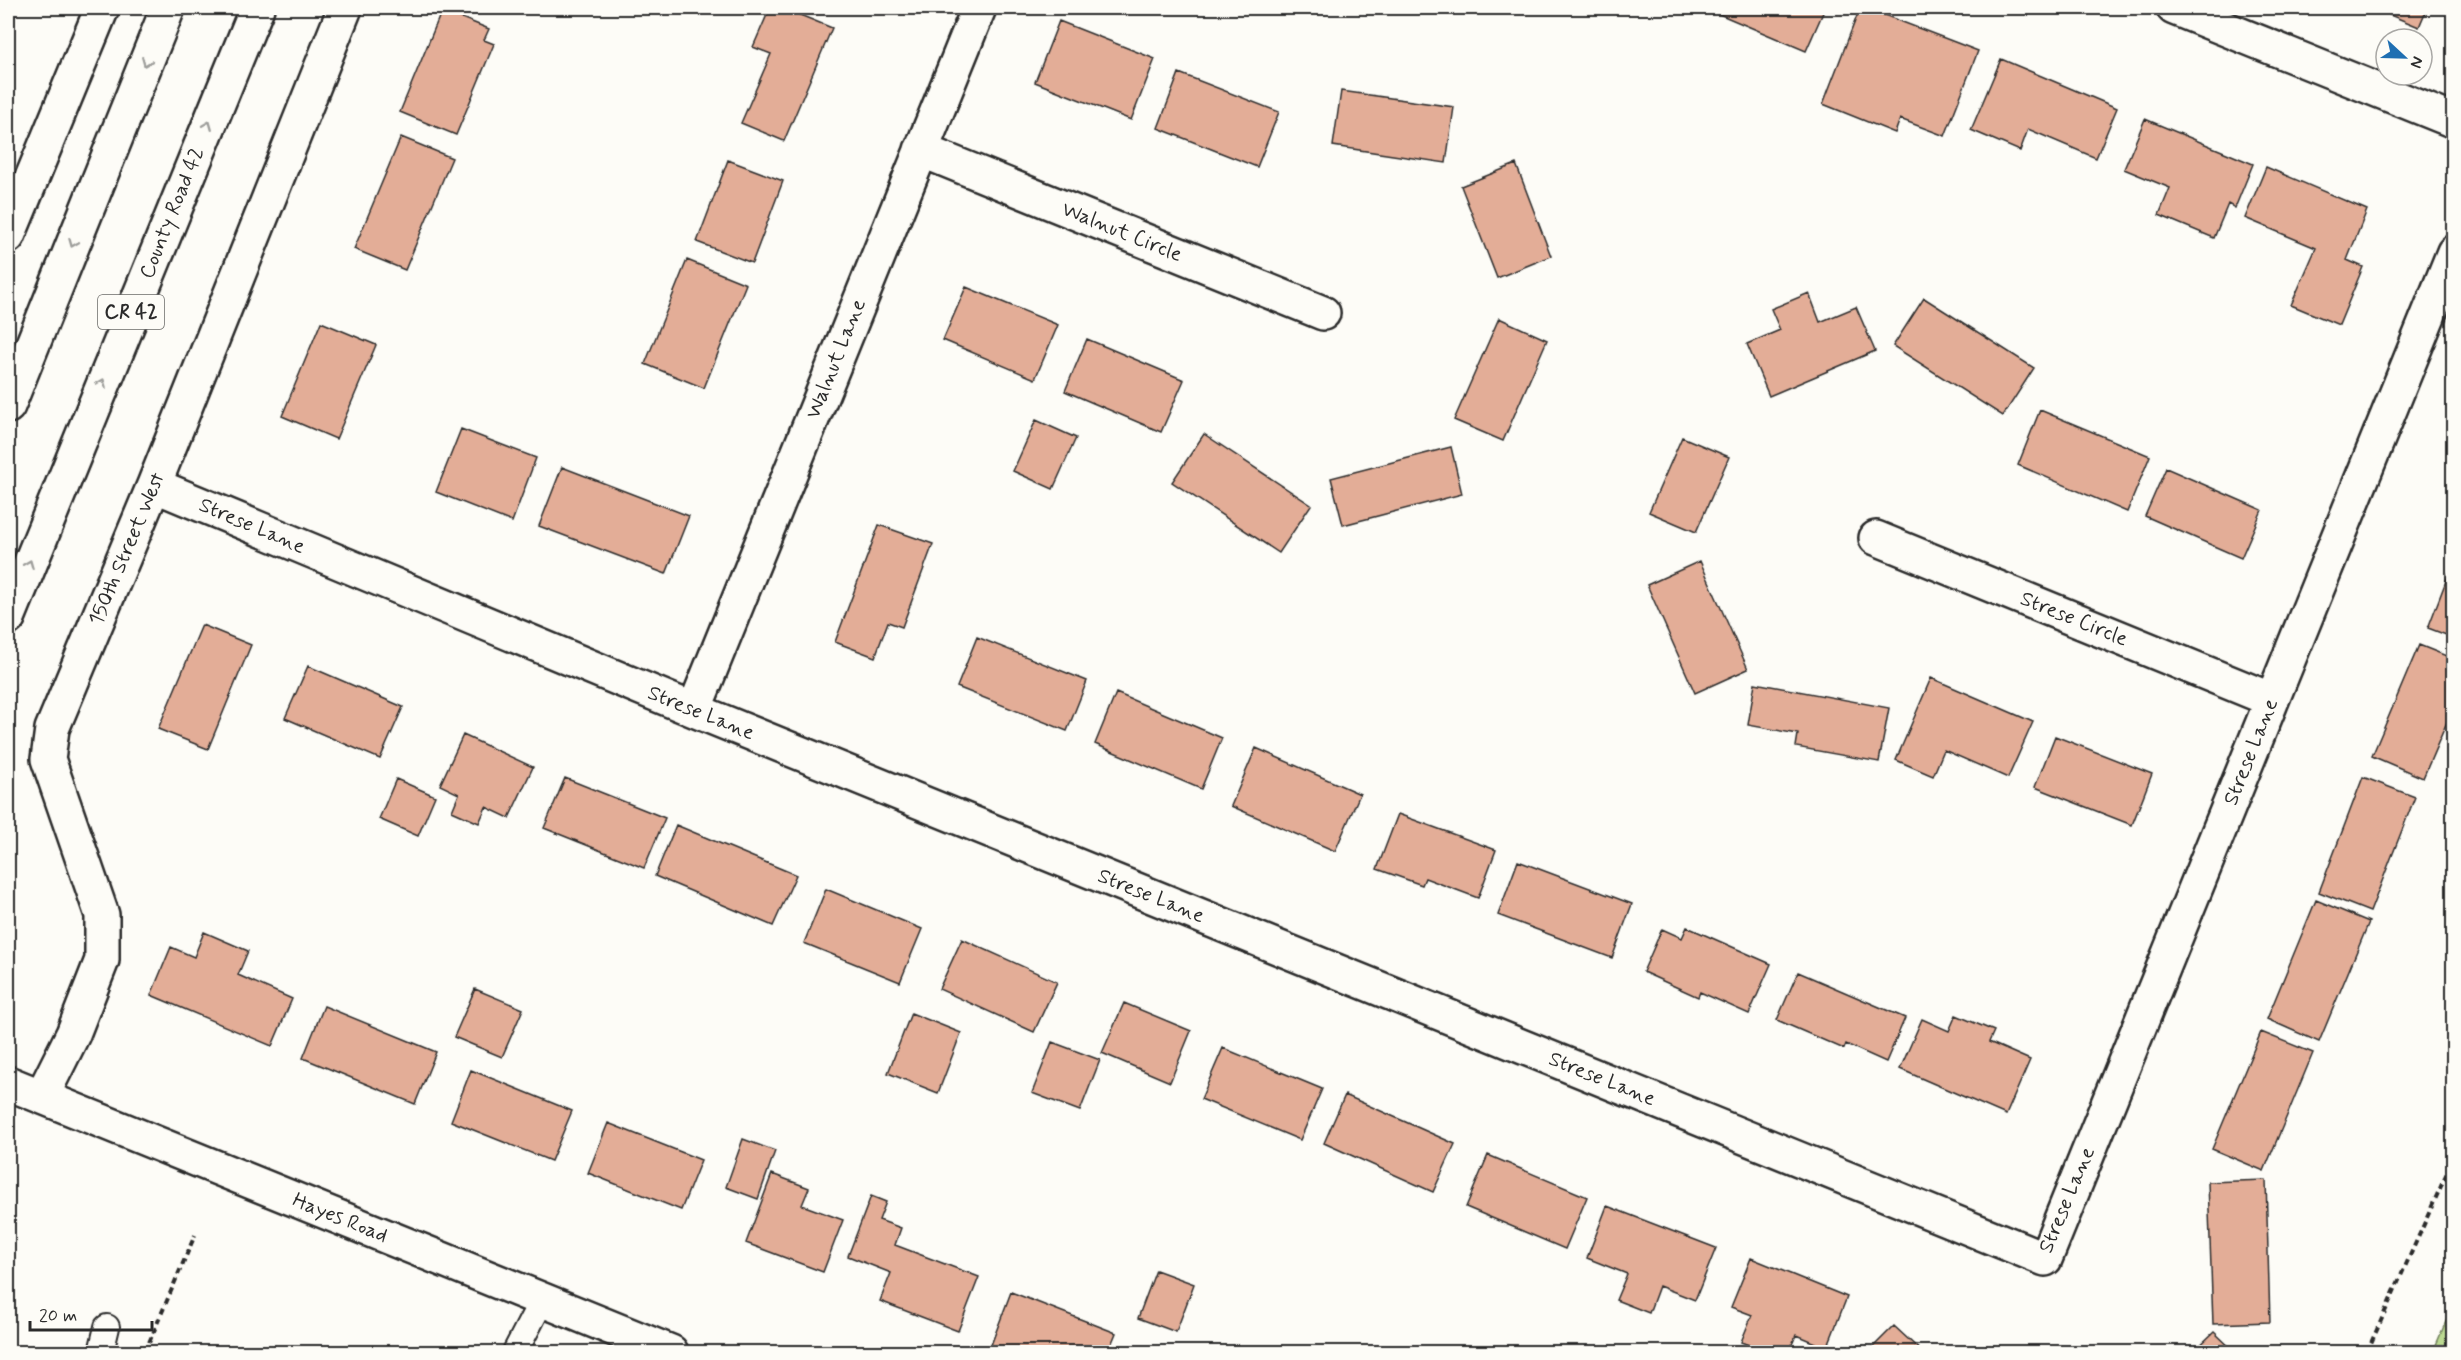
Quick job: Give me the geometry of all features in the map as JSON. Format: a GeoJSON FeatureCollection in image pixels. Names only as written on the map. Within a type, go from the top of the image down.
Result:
{"type":"FeatureCollection","features":[{"type":"Feature","properties":{"kind":"main road"},"geometry":{"type":"LineString","coordinates":[[8,236],[102,8]]}},
{"type":"Feature","properties":{"kind":"main road"},"geometry":{"type":"LineString","coordinates":[[8,406],[168,8]]}},
{"type":"Feature","properties":{"kind":"main road","name":"County Road 42"},"geometry":{"type":"LineString","coordinates":[[8,618],[257,8]]}},
{"type":"Feature","properties":{"kind":"main road","name":"150th Street West"},"geometry":{"type":"LineString","coordinates":[[42,1096],[72,1034],[102,960],[102,915],[48,759],[52,729],[154,485],[345,8]]}},
{"type":"Feature","properties":{"kind":"main road","name":"Walnut Lane"},"geometry":{"type":"LineString","coordinates":[[694,710],[979,8]]}},
{"type":"Feature","properties":{"kind":"main road"},"geometry":{"type":"LineString","coordinates":[[2174,8],[2454,121]]}},
{"type":"Feature","properties":{"kind":"main road","name":"Walnut Circle"},"geometry":{"type":"LineString","coordinates":[[921,150],[1323,313]]}},
{"type":"Feature","properties":{"kind":"main road","name":"Strese Lane"},"geometry":{"type":"LineString","coordinates":[[154,485],[694,710],[2045,1259],[2454,252]]}},
{"type":"Feature","properties":{"kind":"main road","name":"Strese Circle"},"geometry":{"type":"LineString","coordinates":[[1876,538],[2272,700]]}},
{"type":"Feature","properties":{"kind":"main road","name":"Hayes Road"},"geometry":{"type":"LineString","coordinates":[[8,1083],[671,1353]]}},
{"type":"Feature","properties":{"kind":"lane"},"geometry":{"type":"LineString","coordinates":[[515,1353],[542,1300]]}},
{"type":"Feature","properties":{"kind":"lane"},"geometry":{"type":"LineString","coordinates":[[100,1353],[107,1326]]}},
{"type":"Feature","properties":{"kind":"path"},"geometry":{"type":"LineString","coordinates":[[2367,1353],[2454,1157]]}},
{"type":"Feature","properties":{"kind":"path"},"geometry":{"type":"LineString","coordinates":[[145,1353],[195,1235]]}},
{"type":"Feature","properties":{"kind":"green space"},"geometry":{"type":"Polygon","coordinates":[[[2453,1305],[2453,1352],[2433,1352],[2453,1305]]]}},
{"type":"Feature","properties":{"kind":"building"},"geometry":{"type":"Polygon","coordinates":[[[498,8],[513,8],[510,13],[498,8]]]}},
{"type":"Feature","properties":{"kind":"building"},"geometry":{"type":"Polygon","coordinates":[[[770,8],[783,8],[832,28],[784,141],[741,123],[771,54],[753,47],[770,8]]]}},
{"type":"Feature","properties":{"kind":"building"},"geometry":{"type":"Polygon","coordinates":[[[1705,8],[1825,8],[1806,51],[1705,8]]]}},
{"type":"Feature","properties":{"kind":"building"},"geometry":{"type":"Polygon","coordinates":[[[1860,8],[1866,8],[1978,51],[1945,136],[1900,119],[1895,133],[1823,104],[1860,8]]]}},
{"type":"Feature","properties":{"kind":"building"},"geometry":{"type":"Polygon","coordinates":[[[2373,8],[2427,8],[2419,27],[2373,8]]]}},
{"type":"Feature","properties":{"kind":"building"},"geometry":{"type":"Polygon","coordinates":[[[442,10],[489,29],[484,40],[494,44],[456,135],[400,112],[442,10]]]}},
{"type":"Feature","properties":{"kind":"building"},"geometry":{"type":"Polygon","coordinates":[[[1059,21],[1155,59],[1131,120],[1035,82],[1059,21]]]}},
{"type":"Feature","properties":{"kind":"building"},"geometry":{"type":"Polygon","coordinates":[[[2001,59],[2117,108],[2096,158],[2028,129],[2020,151],[1971,130],[2001,59]]]}},
{"type":"Feature","properties":{"kind":"building"},"geometry":{"type":"Polygon","coordinates":[[[1179,73],[1279,112],[1257,167],[1158,128],[1179,73]]]}},
{"type":"Feature","properties":{"kind":"building"},"geometry":{"type":"Polygon","coordinates":[[[1341,91],[1454,107],[1446,163],[1333,146],[1341,91]]]}},
{"type":"Feature","properties":{"kind":"building"},"geometry":{"type":"Polygon","coordinates":[[[2145,119],[2253,164],[2235,208],[2228,204],[2214,238],[2159,215],[2170,188],[2124,169],[2145,119]]]}},
{"type":"Feature","properties":{"kind":"building"},"geometry":{"type":"Polygon","coordinates":[[[401,137],[452,158],[405,270],[354,249],[401,137]]]}},
{"type":"Feature","properties":{"kind":"building"},"geometry":{"type":"Polygon","coordinates":[[[728,160],[783,181],[752,263],[697,242],[728,160]]]}},
{"type":"Feature","properties":{"kind":"building"},"geometry":{"type":"Polygon","coordinates":[[[1516,164],[1551,256],[1497,278],[1461,186],[1516,164]]]}},
{"type":"Feature","properties":{"kind":"building"},"geometry":{"type":"Polygon","coordinates":[[[2266,167],[2367,210],[2347,260],[2363,267],[2339,325],[2291,305],[2316,248],[2245,218],[2266,167]]]}},
{"type":"Feature","properties":{"kind":"building"},"geometry":{"type":"Polygon","coordinates":[[[687,260],[746,284],[704,388],[645,364],[687,260]]]}},
{"type":"Feature","properties":{"kind":"building"},"geometry":{"type":"Polygon","coordinates":[[[966,287],[1058,325],[1035,379],[943,340],[966,287]]]}},
{"type":"Feature","properties":{"kind":"building"},"geometry":{"type":"Polygon","coordinates":[[[1809,293],[1820,322],[1856,307],[1875,351],[1769,396],[1747,344],[1780,330],[1771,309],[1809,293]]]}},
{"type":"Feature","properties":{"kind":"building"},"geometry":{"type":"Polygon","coordinates":[[[1924,298],[2034,368],[2003,416],[1893,346],[1924,298]]]}},
{"type":"Feature","properties":{"kind":"building"},"geometry":{"type":"Polygon","coordinates":[[[1499,318],[1547,340],[1503,441],[1454,420],[1499,318]]]}},
{"type":"Feature","properties":{"kind":"building"},"geometry":{"type":"Polygon","coordinates":[[[321,322],[376,345],[336,439],[282,416],[321,322]]]}},
{"type":"Feature","properties":{"kind":"building"},"geometry":{"type":"Polygon","coordinates":[[[1087,339],[1184,380],[1161,432],[1065,391],[1087,339]]]}},
{"type":"Feature","properties":{"kind":"building"},"geometry":{"type":"Polygon","coordinates":[[[2040,410],[2150,456],[2127,512],[2018,465],[2040,410]]]}},
{"type":"Feature","properties":{"kind":"building"},"geometry":{"type":"Polygon","coordinates":[[[1036,420],[1076,438],[1053,489],[1013,471],[1036,420]]]}},
{"type":"Feature","properties":{"kind":"building"},"geometry":{"type":"Polygon","coordinates":[[[461,429],[536,458],[512,522],[436,492],[461,429]]]}},
{"type":"Feature","properties":{"kind":"building"},"geometry":{"type":"Polygon","coordinates":[[[1204,434],[1311,505],[1279,553],[1172,482],[1204,434]]]}},
{"type":"Feature","properties":{"kind":"building"},"geometry":{"type":"Polygon","coordinates":[[[1682,437],[1729,457],[1696,532],[1649,512],[1682,437]]]}},
{"type":"Feature","properties":{"kind":"building"},"geometry":{"type":"Polygon","coordinates":[[[1451,447],[1462,494],[1343,525],[1331,478],[1451,447]]]}},
{"type":"Feature","properties":{"kind":"building"},"geometry":{"type":"Polygon","coordinates":[[[562,467],[689,516],[666,574],[539,526],[562,467]]]}},
{"type":"Feature","properties":{"kind":"building"},"geometry":{"type":"Polygon","coordinates":[[[2166,468],[2262,510],[2241,558],[2145,516],[2166,468]]]}},
{"type":"Feature","properties":{"kind":"building"},"geometry":{"type":"Polygon","coordinates":[[[879,525],[933,544],[902,627],[888,622],[875,657],[835,642],[879,525]]]}},
{"type":"Feature","properties":{"kind":"building"},"geometry":{"type":"Polygon","coordinates":[[[2454,560],[2454,638],[2428,628],[2454,560]]]}},
{"type":"Feature","properties":{"kind":"building"},"geometry":{"type":"Polygon","coordinates":[[[1700,561],[1748,669],[1695,693],[1647,585],[1700,561]]]}},
{"type":"Feature","properties":{"kind":"building"},"geometry":{"type":"Polygon","coordinates":[[[202,625],[251,645],[208,749],[158,729],[202,625]]]}},
{"type":"Feature","properties":{"kind":"building"},"geometry":{"type":"Polygon","coordinates":[[[977,637],[1087,681],[1067,731],[957,687],[977,637]]]}},
{"type":"Feature","properties":{"kind":"building"},"geometry":{"type":"Polygon","coordinates":[[[2419,645],[2454,659],[2454,716],[2450,715],[2423,778],[2372,756],[2419,645]]]}},
{"type":"Feature","properties":{"kind":"building"},"geometry":{"type":"Polygon","coordinates":[[[308,666],[403,707],[380,759],[285,718],[308,666]]]}},
{"type":"Feature","properties":{"kind":"building"},"geometry":{"type":"Polygon","coordinates":[[[1931,678],[2033,722],[2008,778],[1944,750],[1933,776],[1896,760],[1931,678]]]}},
{"type":"Feature","properties":{"kind":"building"},"geometry":{"type":"Polygon","coordinates":[[[1755,683],[1889,708],[1879,762],[1796,747],[1798,734],[1748,725],[1755,683]]]}},
{"type":"Feature","properties":{"kind":"building"},"geometry":{"type":"Polygon","coordinates":[[[1116,693],[1222,738],[1201,789],[1095,744],[1116,693]]]}},
{"type":"Feature","properties":{"kind":"building"},"geometry":{"type":"Polygon","coordinates":[[[463,735],[533,767],[509,818],[486,807],[479,823],[452,811],[459,794],[440,785],[463,735]]]}},
{"type":"Feature","properties":{"kind":"building"},"geometry":{"type":"Polygon","coordinates":[[[2055,736],[2152,774],[2132,825],[2035,787],[2055,736]]]}},
{"type":"Feature","properties":{"kind":"building"},"geometry":{"type":"Polygon","coordinates":[[[1256,748],[1360,794],[1335,851],[1231,806],[1256,748]]]}},
{"type":"Feature","properties":{"kind":"building"},"geometry":{"type":"Polygon","coordinates":[[[2363,777],[2415,797],[2370,912],[2319,892],[2363,777]]]}},
{"type":"Feature","properties":{"kind":"building"},"geometry":{"type":"Polygon","coordinates":[[[565,778],[665,818],[644,868],[544,828],[565,778]]]}},
{"type":"Feature","properties":{"kind":"building"},"geometry":{"type":"Polygon","coordinates":[[[396,779],[435,796],[418,836],[379,819],[396,779]]]}},
{"type":"Feature","properties":{"kind":"building"},"geometry":{"type":"Polygon","coordinates":[[[1398,814],[1496,850],[1478,898],[1425,878],[1422,885],[1377,869],[1398,814]]]}},
{"type":"Feature","properties":{"kind":"building"},"geometry":{"type":"Polygon","coordinates":[[[676,825],[796,875],[773,926],[655,876],[676,825]]]}},
{"type":"Feature","properties":{"kind":"building"},"geometry":{"type":"Polygon","coordinates":[[[1518,861],[1632,904],[1612,958],[1498,915],[1518,861]]]}},
{"type":"Feature","properties":{"kind":"building"},"geometry":{"type":"Polygon","coordinates":[[[826,889],[922,929],[900,982],[804,943],[826,889]]]}},
{"type":"Feature","properties":{"kind":"building"},"geometry":{"type":"Polygon","coordinates":[[[2316,900],[2369,922],[2319,1042],[2267,1019],[2316,900]]]}},
{"type":"Feature","properties":{"kind":"building"},"geometry":{"type":"Polygon","coordinates":[[[1687,927],[1771,964],[1749,1014],[1700,992],[1698,997],[1643,972],[1662,929],[1682,938],[1687,927]]]}},
{"type":"Feature","properties":{"kind":"building"},"geometry":{"type":"Polygon","coordinates":[[[204,932],[248,951],[238,975],[292,999],[272,1046],[151,995],[171,947],[194,957],[204,932]]]}},
{"type":"Feature","properties":{"kind":"building"},"geometry":{"type":"Polygon","coordinates":[[[962,939],[1057,982],[1034,1032],[939,989],[962,939]]]}},
{"type":"Feature","properties":{"kind":"building"},"geometry":{"type":"Polygon","coordinates":[[[1798,972],[1905,1018],[1886,1062],[1846,1044],[1844,1049],[1777,1020],[1798,972]]]}},
{"type":"Feature","properties":{"kind":"building"},"geometry":{"type":"Polygon","coordinates":[[[475,989],[523,1009],[502,1057],[454,1037],[475,989]]]}},
{"type":"Feature","properties":{"kind":"building"},"geometry":{"type":"Polygon","coordinates":[[[1124,1003],[1191,1031],[1170,1082],[1102,1053],[1124,1003]]]}},
{"type":"Feature","properties":{"kind":"building"},"geometry":{"type":"Polygon","coordinates":[[[324,1006],[436,1052],[415,1104],[303,1058],[324,1006]]]}},
{"type":"Feature","properties":{"kind":"building"},"geometry":{"type":"Polygon","coordinates":[[[911,1013],[961,1033],[938,1093],[888,1073],[911,1013]]]}},
{"type":"Feature","properties":{"kind":"building"},"geometry":{"type":"Polygon","coordinates":[[[1956,1015],[1994,1031],[1989,1042],[2030,1060],[2006,1115],[1900,1069],[1922,1019],[1949,1031],[1956,1015]]]}},
{"type":"Feature","properties":{"kind":"building"},"geometry":{"type":"Polygon","coordinates":[[[2261,1032],[2313,1053],[2264,1171],[2212,1149],[2261,1032]]]}},
{"type":"Feature","properties":{"kind":"building"},"geometry":{"type":"Polygon","coordinates":[[[1052,1042],[1100,1060],[1080,1111],[1032,1093],[1052,1042]]]}},
{"type":"Feature","properties":{"kind":"building"},"geometry":{"type":"Polygon","coordinates":[[[1223,1048],[1322,1089],[1300,1140],[1201,1099],[1223,1048]]]}},
{"type":"Feature","properties":{"kind":"building"},"geometry":{"type":"Polygon","coordinates":[[[471,1070],[572,1111],[551,1161],[451,1121],[471,1070]]]}},
{"type":"Feature","properties":{"kind":"building"},"geometry":{"type":"Polygon","coordinates":[[[1345,1095],[1455,1144],[1433,1192],[1324,1143],[1345,1095]]]}},
{"type":"Feature","properties":{"kind":"building"},"geometry":{"type":"Polygon","coordinates":[[[608,1123],[701,1160],[681,1210],[588,1173],[608,1123]]]}},
{"type":"Feature","properties":{"kind":"building"},"geometry":{"type":"Polygon","coordinates":[[[743,1139],[775,1151],[758,1199],[726,1187],[743,1139]]]}},
{"type":"Feature","properties":{"kind":"building"},"geometry":{"type":"Polygon","coordinates":[[[1488,1155],[1587,1197],[1565,1249],[1466,1207],[1488,1155]]]}},
{"type":"Feature","properties":{"kind":"building"},"geometry":{"type":"Polygon","coordinates":[[[772,1174],[809,1188],[802,1205],[843,1220],[823,1272],[746,1243],[772,1174]]]}},
{"type":"Feature","properties":{"kind":"building"},"geometry":{"type":"Polygon","coordinates":[[[2266,1180],[2270,1322],[2213,1324],[2208,1182],[2266,1180]]]}},
{"type":"Feature","properties":{"kind":"building"},"geometry":{"type":"Polygon","coordinates":[[[871,1196],[886,1202],[879,1220],[901,1228],[895,1245],[979,1277],[958,1331],[880,1301],[891,1273],[848,1256],[871,1196]]]}},
{"type":"Feature","properties":{"kind":"building"},"geometry":{"type":"Polygon","coordinates":[[[1607,1206],[1716,1248],[1695,1300],[1659,1286],[1649,1313],[1616,1300],[1627,1274],[1587,1258],[1607,1206]]]}},
{"type":"Feature","properties":{"kind":"building"},"geometry":{"type":"Polygon","coordinates":[[[1751,1258],[1847,1297],[1827,1348],[1796,1335],[1789,1352],[1767,1352],[1741,1342],[1752,1315],[1731,1307],[1751,1258]]]}},
{"type":"Feature","properties":{"kind":"building"},"geometry":{"type":"Polygon","coordinates":[[[1156,1270],[1194,1284],[1176,1332],[1138,1318],[1156,1270]]]}},
{"type":"Feature","properties":{"kind":"building"},"geometry":{"type":"Polygon","coordinates":[[[1011,1292],[1116,1333],[1108,1352],[1011,1352],[991,1345],[1011,1292]]]}},
{"type":"Feature","properties":{"kind":"building"},"geometry":{"type":"Polygon","coordinates":[[[1894,1326],[1922,1352],[1868,1352],[1894,1326]]]}},
{"type":"Feature","properties":{"kind":"building"},"geometry":{"type":"Polygon","coordinates":[[[2214,1332],[2235,1352],[2193,1352],[2214,1332]]]}}]}
